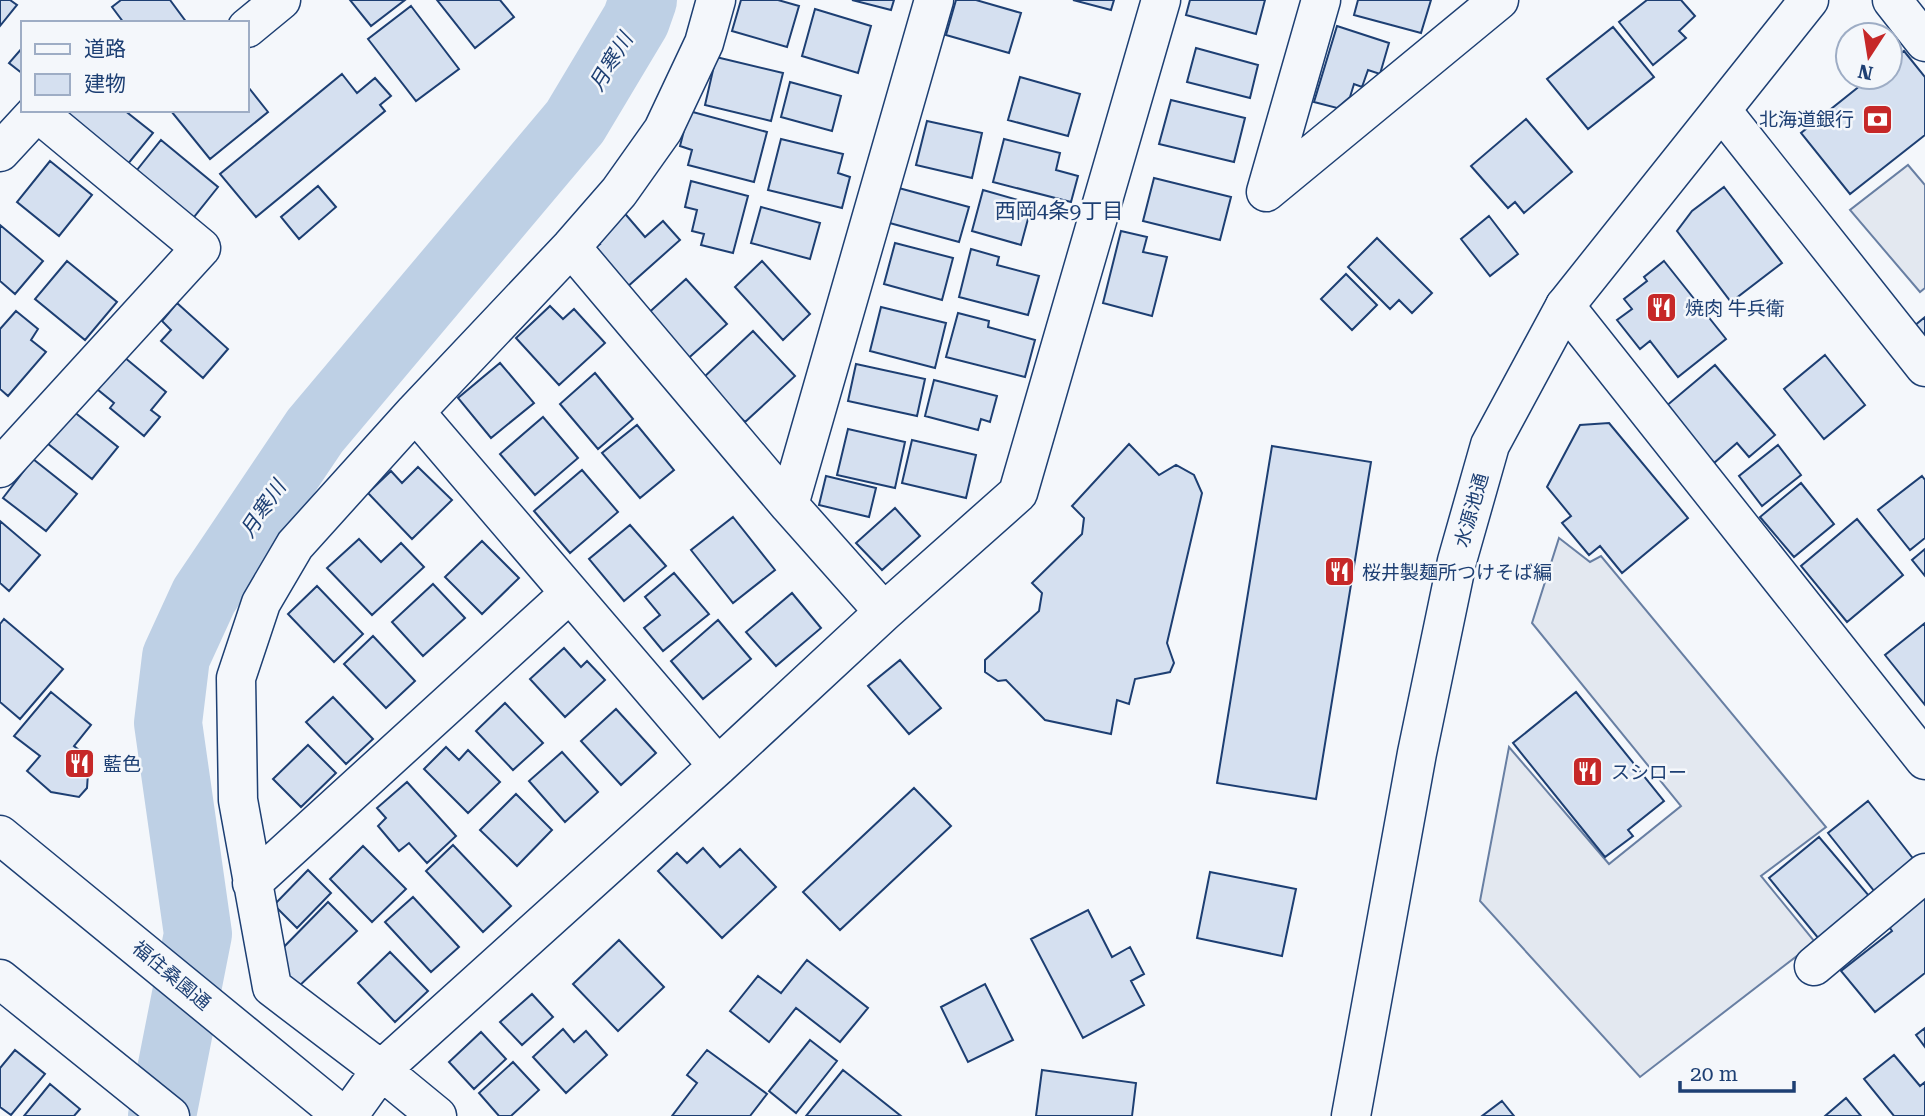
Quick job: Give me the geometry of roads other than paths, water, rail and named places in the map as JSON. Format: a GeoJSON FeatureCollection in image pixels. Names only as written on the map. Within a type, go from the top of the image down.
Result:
{"type":"FeatureCollection","features":[{"type":"Feature","properties":{"kind":"street"},"geometry":{"type":"LineString","coordinates":[[437,1116],[382,1070],[272,987],[238,800],[236,678],[261,603],[295,545],[415,412],[571,247],[619,192],[663,130],[704,43],[716,0]]}},
{"type":"Feature","properties":{"kind":"street"},"geometry":{"type":"LineString","coordinates":[[789,505],[934,0]]}},
{"type":"Feature","properties":{"kind":"street"},"geometry":{"type":"LineString","coordinates":[[345,1116],[382,1070],[1018,493],[1161,0]]}},
{"type":"Feature","properties":{"kind":"street"},"geometry":{"type":"LineString","coordinates":[[1321,0],[1266,192],[1499,0]]}},
{"type":"Feature","properties":{"kind":"street","name":"水源池通"},"geometry":{"type":"LineString","coordinates":[[1351,1116],[1417,753],[1457,561],[1489,445],[1565,306],[1809,0]]}},
{"type":"Feature","properties":{"kind":"street"},"geometry":{"type":"LineString","coordinates":[[1892,0],[1925,42]]}},
{"type":"Feature","properties":{"kind":"street"},"geometry":{"type":"LineString","coordinates":[[1722,111],[1925,367]]}},
{"type":"Feature","properties":{"kind":"street"},"geometry":{"type":"LineString","coordinates":[[0,152],[37,112],[201,248],[0,468]]}},
{"type":"Feature","properties":{"kind":"street"},"geometry":{"type":"LineString","coordinates":[[571,247],[789,505],[884,612]]}},
{"type":"Feature","properties":{"kind":"street"},"geometry":{"type":"LineString","coordinates":[[1565,306],[1925,760]]}},
{"type":"Feature","properties":{"kind":"street"},"geometry":{"type":"LineString","coordinates":[[415,412],[718,766]]}},
{"type":"Feature","properties":{"kind":"street"},"geometry":{"type":"LineString","coordinates":[[252,883],[570,593]]}},
{"type":"Feature","properties":{"kind":"street","name":"福住桑園通"},"geometry":{"type":"LineString","coordinates":[[0,835],[345,1116]]}},
{"type":"Feature","properties":{"kind":"street"},"geometry":{"type":"LineString","coordinates":[[1814,966],[1925,873]]}},
{"type":"Feature","properties":{"kind":"street"},"geometry":{"type":"LineString","coordinates":[[3,988],[170,1116]]}},
{"type":"Feature","properties":{"kind":"waterway","name":"月寒川"},"geometry":{"type":"LineString","coordinates":[[162,1116],[198,934],[168,723],[176,657],[204,596],[315,431],[575,122],[636,20],[643,0]]}},
{"type":"Feature","properties":{"kind":"place","name":"北海道銀行"},"geometry":{"type":"Point","coordinates":[1877,119]}},
{"type":"Feature","properties":{"kind":"place","name":"焼肉 牛兵衛"},"geometry":{"type":"Point","coordinates":[1662,308]}},
{"type":"Feature","properties":{"kind":"place","name":"桜井製麺所つけそば編"},"geometry":{"type":"Point","coordinates":[1339,572]}},
{"type":"Feature","properties":{"kind":"place","name":"藍色"},"geometry":{"type":"Point","coordinates":[80,764]}},
{"type":"Feature","properties":{"kind":"place","name":"スシロー"},"geometry":{"type":"Point","coordinates":[1588,772]}},
{"type":"Feature","properties":{"kind":"district","name":"西岡4条9丁目"},"geometry":{"type":"Point","coordinates":[1059,211]}}]}
